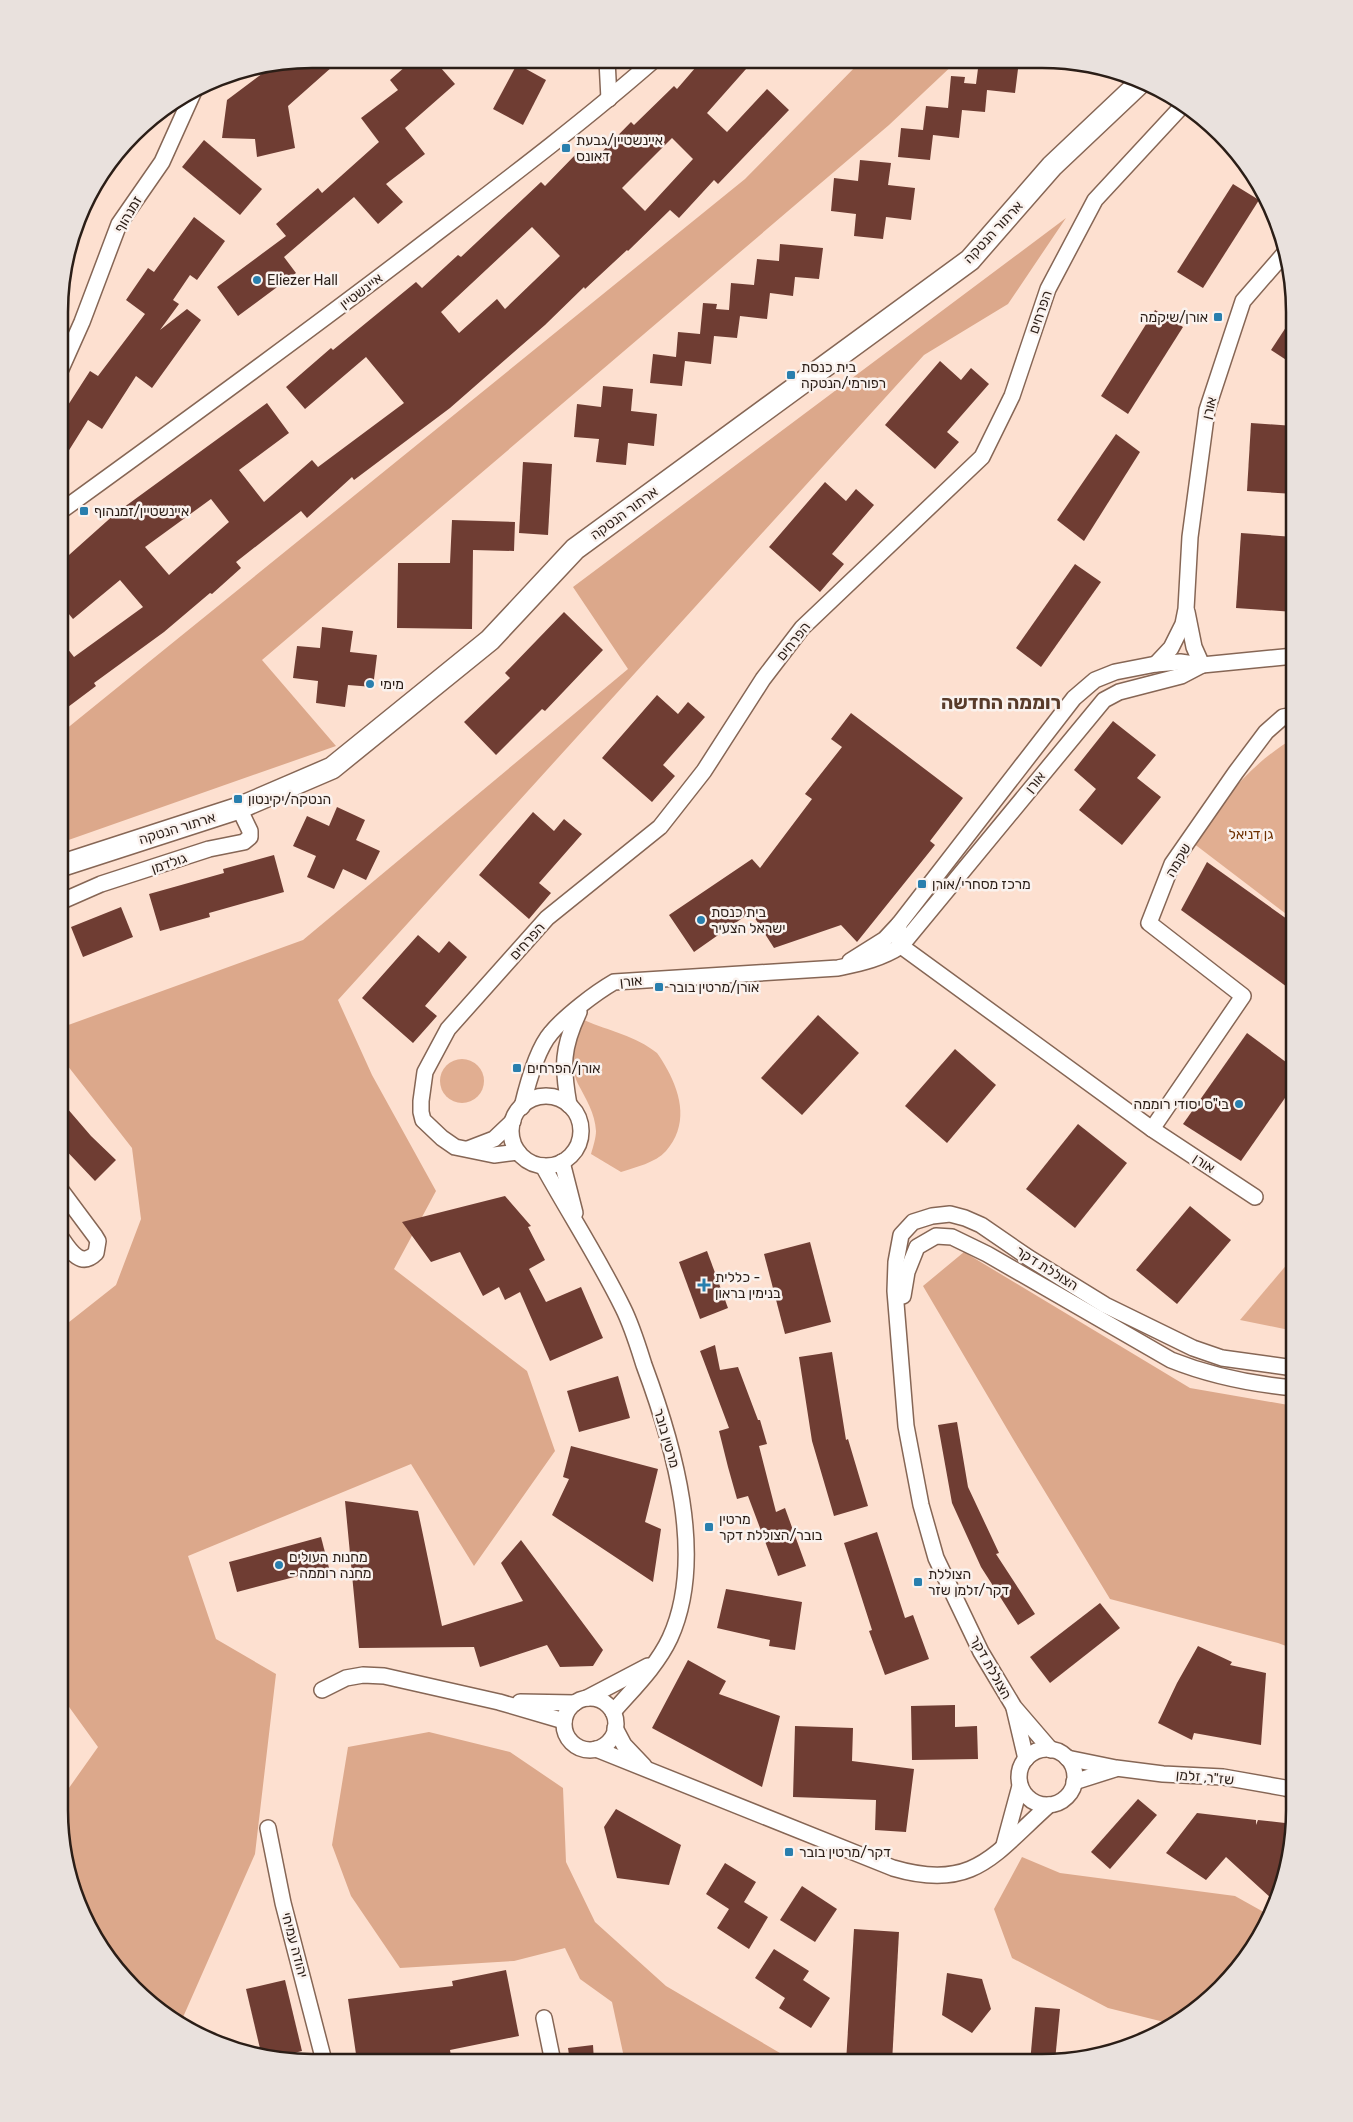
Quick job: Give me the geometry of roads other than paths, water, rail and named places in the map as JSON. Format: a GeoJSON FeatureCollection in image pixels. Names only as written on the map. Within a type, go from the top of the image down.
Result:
{"type":"FeatureCollection","features":[{"type":"Feature","properties":{"kind":"street"},"geometry":{"type":"LineString","coordinates":[[607,68],[609,98]]}},
{"type":"Feature","properties":{"kind":"street","name":"איינשטיין"},"geometry":{"type":"LineString","coordinates":[[68,505],[304,335],[476,204],[645,68]]}},
{"type":"Feature","properties":{"kind":"street","name":"ארתור הנטקה"},"geometry":{"type":"LineString","coordinates":[[68,863],[240,808],[332,768],[490,640],[575,549],[970,260],[1052,166],[1136,87]]}},
{"type":"Feature","properties":{"kind":"street","name":"זמנהוף"},"geometry":{"type":"LineString","coordinates":[[68,353],[82,322],[119,224],[162,162],[190,99]]}},
{"type":"Feature","properties":{"kind":"street","name":"הפרחים"},"geometry":{"type":"LineString","coordinates":[[518,1152],[494,1155],[455,1147],[442,1138],[423,1120],[421,1112],[425,1072],[448,1029],[547,918],[660,827],[704,771],[763,678],[802,628],[982,457],[1012,396],[1048,289],[1095,200],[1178,110]]}},
{"type":"Feature","properties":{"kind":"street","name":"אורן"},"geometry":{"type":"LineString","coordinates":[[1156,664],[1171,648],[1183,624],[1186,609],[1190,537],[1207,410],[1244,302],[1280,259]]}},
{"type":"Feature","properties":{"kind":"street","name":"אורן"},"geometry":{"type":"LineString","coordinates":[[1186,609],[1194,648],[1202,665]]}},
{"type":"Feature","properties":{"kind":"street"},"geometry":{"type":"LineString","coordinates":[[1202,665],[1286,657]]}},
{"type":"Feature","properties":{"kind":"street","name":"אורן"},"geometry":{"type":"LineString","coordinates":[[838,968],[885,939],[899,924],[1074,698],[1095,680],[1115,672],[1156,664],[1180,662],[1202,665]]}},
{"type":"Feature","properties":{"kind":"street","name":"אורן"},"geometry":{"type":"LineString","coordinates":[[522,1107],[530,1075],[550,1034],[581,1006],[614,982],[838,968],[871,961],[901,946],[1104,700],[1119,692],[1181,676],[1202,665]]}},
{"type":"Feature","properties":{"kind":"street","name":"שקמה"},"geometry":{"type":"LineString","coordinates":[[1152,1129],[1243,996],[1149,923],[1172,864],[1266,732],[1286,716]]}},
{"type":"Feature","properties":{"kind":"street","name":"גולדמן"},"geometry":{"type":"LineString","coordinates":[[68,899],[102,884],[209,849],[244,842],[250,837],[250,831],[240,808]]}},
{"type":"Feature","properties":{"kind":"street"},"geometry":{"type":"LineString","coordinates":[[899,924],[898,937],[901,946]]}},
{"type":"Feature","properties":{"kind":"street","name":"אורן"},"geometry":{"type":"LineString","coordinates":[[901,946],[1152,1129],[1255,1197]]}},
{"type":"Feature","properties":{"kind":"street"},"geometry":{"type":"LineString","coordinates":[[569,1105],[564,1076],[565,1047],[581,1006]]}},
{"type":"Feature","properties":{"kind":"street"},"geometry":{"type":"LineString","coordinates":[[468,1149],[494,1139],[513,1121],[527,1102],[538,1097],[549,1096],[560,1099],[569,1105],[578,1117],[581,1132],[576,1149],[562,1162],[543,1166],[525,1159],[518,1152],[512,1137],[513,1121]]}},
{"type":"Feature","properties":{"kind":"street","name":"מרטין בובר"},"geometry":{"type":"LineString","coordinates":[[562,1162],[578,1227]]}},
{"type":"Feature","properties":{"kind":"street","name":"מרטין בובר"},"geometry":{"type":"LineString","coordinates":[[543,1166],[624,1309],[654,1392],[678,1476],[685,1525],[685,1562],[682,1594],[671,1637],[658,1661],[613,1712]]}},
{"type":"Feature","properties":{"kind":"street"},"geometry":{"type":"LineString","coordinates":[[68,1200],[95,1236],[98,1247],[92,1257],[80,1259],[75,1257],[68,1247]]}},
{"type":"Feature","properties":{"kind":"street","name":"הצוללת דקר"},"geometry":{"type":"LineString","coordinates":[[1051,1750],[1014,1707],[981,1652],[936,1558],[921,1505],[906,1426],[897,1337],[895,1291],[896,1262],[901,1235],[913,1222],[932,1216],[950,1214],[981,1224],[1029,1258],[1105,1304],[1193,1348],[1222,1358],[1286,1367]]}},
{"type":"Feature","properties":{"kind":"street","name":"הצוללת דקר"},"geometry":{"type":"LineString","coordinates":[[897,1337],[907,1272],[917,1247],[936,1236],[952,1237],[987,1254],[1171,1360],[1197,1370],[1245,1382],[1286,1387]]}},
{"type":"Feature","properties":{"kind":"street"},"geometry":{"type":"LineString","coordinates":[[615,1728],[609,1742],[596,1749],[588,1750],[575,1745],[566,1733],[564,1721],[567,1711],[581,1701],[658,1661]]}},
{"type":"Feature","properties":{"kind":"street"},"geometry":{"type":"LineString","coordinates":[[322,1690],[346,1678],[370,1675],[384,1676],[499,1702],[564,1721]]}},
{"type":"Feature","properties":{"kind":"street"},"geometry":{"type":"LineString","coordinates":[[499,1702],[602,1701],[613,1712],[615,1728],[624,1745],[651,1772]]}},
{"type":"Feature","properties":{"kind":"street","name":"הצוללת דקר"},"geometry":{"type":"LineString","coordinates":[[1014,1707],[1026,1759]]}},
{"type":"Feature","properties":{"kind":"street"},"geometry":{"type":"LineString","coordinates":[[596,1749],[893,1868],[914,1874],[940,1875],[962,1873],[994,1857],[1004,1845],[1049,1805]]}},
{"type":"Feature","properties":{"kind":"street"},"geometry":{"type":"LineString","coordinates":[[1051,1750],[1060,1752],[1067,1758],[1072,1765],[1074,1782],[1066,1798],[1058,1803],[1049,1805],[1040,1804],[1024,1794],[1020,1786],[1019,1776],[1021,1767],[1033,1753],[1051,1750]]}},
{"type":"Feature","properties":{"kind":"street","name":"שז\"ר, זלמן"},"geometry":{"type":"LineString","coordinates":[[1067,1758],[1116,1768],[1163,1774],[1223,1777],[1286,1788]]}},
{"type":"Feature","properties":{"kind":"street","name":"שז\"ר, זלמן"},"geometry":{"type":"LineString","coordinates":[[1074,1782],[1116,1768]]}},
{"type":"Feature","properties":{"kind":"street"},"geometry":{"type":"LineString","coordinates":[[1004,1845],[1020,1786]]}},
{"type":"Feature","properties":{"kind":"street","name":"יהודה עמיחי"},"geometry":{"type":"LineString","coordinates":[[268,1828],[284,1902],[322,2054]]}},
{"type":"Feature","properties":{"kind":"street"},"geometry":{"type":"LineString","coordinates":[[544,2018],[551,2054]]}},
{"type":"Feature","properties":{"kind":"place","name":"איינשטיין/גבעת דאונס"},"geometry":{"type":"Point","coordinates":[566,148]}},
{"type":"Feature","properties":{"kind":"place","name":"Eliezer Hall"},"geometry":{"type":"Point","coordinates":[257,280]}},
{"type":"Feature","properties":{"kind":"place","name":"אורן/שיקמה"},"geometry":{"type":"Point","coordinates":[1218,317]}},
{"type":"Feature","properties":{"kind":"place","name":"בית כנסת רפורמי/הנטקה"},"geometry":{"type":"Point","coordinates":[791,375]}},
{"type":"Feature","properties":{"kind":"place","name":"איינשטיין/זמנהוף"},"geometry":{"type":"Point","coordinates":[84,511]}},
{"type":"Feature","properties":{"kind":"place","name":"מימי"},"geometry":{"type":"Point","coordinates":[370,684]}},
{"type":"Feature","properties":{"kind":"place","name":"הנטקה/יקינטון"},"geometry":{"type":"Point","coordinates":[238,799]}},
{"type":"Feature","properties":{"kind":"place","name":"מרכז מסחרי/אורן"},"geometry":{"type":"Point","coordinates":[922,884]}},
{"type":"Feature","properties":{"kind":"place","name":"בית כנסת ישראל הצעיר"},"geometry":{"type":"Point","coordinates":[701,920]}},
{"type":"Feature","properties":{"kind":"place","name":"אורן/מרטין בובר"},"geometry":{"type":"Point","coordinates":[659,987]}},
{"type":"Feature","properties":{"kind":"place","name":"אורן/הפרחים"},"geometry":{"type":"Point","coordinates":[517,1068]}},
{"type":"Feature","properties":{"kind":"place","name":"בי\"ס יסודי רוממה"},"geometry":{"type":"Point","coordinates":[1239,1104]}},
{"type":"Feature","properties":{"kind":"place","name":"כללית - בנימין בראון"},"geometry":{"type":"Point","coordinates":[704,1285]}},
{"type":"Feature","properties":{"kind":"place","name":"מרטין בובר/הצוללת דקר"},"geometry":{"type":"Point","coordinates":[709,1527]}},
{"type":"Feature","properties":{"kind":"place","name":"מחנות העולים - מחנה רוממה"},"geometry":{"type":"Point","coordinates":[279,1565]}},
{"type":"Feature","properties":{"kind":"place","name":"הצוללת דקר/זלמן שזר"},"geometry":{"type":"Point","coordinates":[918,1582]}},
{"type":"Feature","properties":{"kind":"place","name":"דקר/מרטין בובר"},"geometry":{"type":"Point","coordinates":[789,1852]}},
{"type":"Feature","properties":{"kind":"district","name":"רוממה החדשה"},"geometry":{"type":"Point","coordinates":[1001,702]}},
{"type":"Feature","properties":{"kind":"park label","name":"גן דניאל"},"geometry":{"type":"Point","coordinates":[1251,834]}}]}
